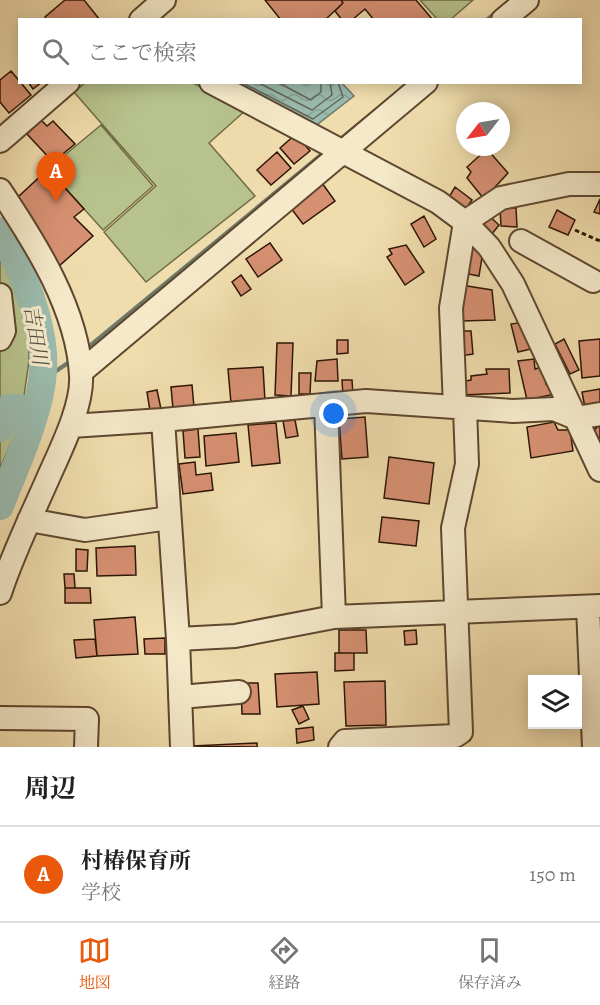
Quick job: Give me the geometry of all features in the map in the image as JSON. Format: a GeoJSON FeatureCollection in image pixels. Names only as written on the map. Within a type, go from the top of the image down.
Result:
{"type":"FeatureCollection","features":[{"type":"Feature","properties":{"kind":"street"},"geometry":{"type":"LineString","coordinates":[[143,18],[164,0]]}},
{"type":"Feature","properties":{"kind":"street"},"geometry":{"type":"LineString","coordinates":[[505,18],[527,0]]}},
{"type":"Feature","properties":{"kind":"street"},"geometry":{"type":"LineString","coordinates":[[0,141],[66,84]]}},
{"type":"Feature","properties":{"kind":"street"},"geometry":{"type":"LineString","coordinates":[[215,84],[438,202],[465,222],[489,246],[513,284],[600,470]]}},
{"type":"Feature","properties":{"kind":"street"},"geometry":{"type":"LineString","coordinates":[[81,372],[424,84]]}},
{"type":"Feature","properties":{"kind":"street"},"geometry":{"type":"LineString","coordinates":[[340,747],[345,741],[455,736],[461,732],[453,528],[467,464],[452,308],[465,222],[501,198],[569,184],[600,184]]}},
{"type":"Feature","properties":{"kind":"street"},"geometry":{"type":"LineString","coordinates":[[0,190],[58,290],[75,337],[81,372],[71,426],[29,520],[0,593]]}},
{"type":"Feature","properties":{"kind":"street"},"geometry":{"type":"LineString","coordinates":[[521,241],[598,276]]}},
{"type":"Feature","properties":{"kind":"street"},"geometry":{"type":"LineString","coordinates":[[0,295],[4,331],[0,339]]}},
{"type":"Feature","properties":{"kind":"street"},"geometry":{"type":"LineString","coordinates":[[71,426],[366,401],[513,411],[554,409],[576,418],[600,414]]}},
{"type":"Feature","properties":{"kind":"street"},"geometry":{"type":"LineString","coordinates":[[326,405],[334,617]]}},
{"type":"Feature","properties":{"kind":"street"},"geometry":{"type":"LineString","coordinates":[[163,420],[178,639],[182,747]]}},
{"type":"Feature","properties":{"kind":"street"},"geometry":{"type":"LineString","coordinates":[[29,520],[85,530],[169,518]]}},
{"type":"Feature","properties":{"kind":"street"},"geometry":{"type":"LineString","coordinates":[[178,639],[235,636],[334,617],[594,607],[594,747]]}},
{"type":"Feature","properties":{"kind":"street"},"geometry":{"type":"LineString","coordinates":[[180,697],[239,692]]}},
{"type":"Feature","properties":{"kind":"street"},"geometry":{"type":"LineString","coordinates":[[0,718],[87,719],[86,747]]}},
{"type":"Feature","properties":{"kind":"path"},"geometry":{"type":"LineString","coordinates":[[575,230],[600,241]]}},
{"type":"Feature","properties":{"kind":"green space"},"geometry":{"type":"Polygon","coordinates":[[[420,0],[473,0],[452,18],[436,18],[420,0]]]}},
{"type":"Feature","properties":{"kind":"green space"},"geometry":{"type":"Polygon","coordinates":[[[84,84],[195,84],[246,110],[209,143],[255,196],[146,282],[104,232],[156,186],[74,92],[84,84]]]}},
{"type":"Feature","properties":{"kind":"green space"},"geometry":{"type":"Polygon","coordinates":[[[101,125],[153,186],[103,230],[48,169],[101,125]]]}},
{"type":"Feature","properties":{"kind":"green space"},"geometry":{"type":"Polygon","coordinates":[[[0,253],[28,318],[29,361],[20,423],[0,468],[0,253]]]}},
{"type":"Feature","properties":{"kind":"water"},"geometry":{"type":"Polygon","coordinates":[[[235,84],[343,84],[354,96],[314,127],[235,84]]]}},
{"type":"Feature","properties":{"kind":"building"},"geometry":{"type":"Polygon","coordinates":[[[65,0],[84,0],[98,18],[46,18],[65,0]]]}},
{"type":"Feature","properties":{"kind":"building"},"geometry":{"type":"Polygon","coordinates":[[[265,0],[341,0],[343,3],[327,18],[279,18],[265,0]]]}},
{"type":"Feature","properties":{"kind":"building"},"geometry":{"type":"Polygon","coordinates":[[[341,0],[416,0],[431,18],[372,18],[365,9],[354,18],[340,18],[335,11],[343,3],[341,0]]]}},
{"type":"Feature","properties":{"kind":"building"},"geometry":{"type":"Polygon","coordinates":[[[11,71],[18,79],[18,84],[22,84],[31,95],[9,113],[0,102],[0,80],[11,71]]]}},
{"type":"Feature","properties":{"kind":"building"},"geometry":{"type":"Polygon","coordinates":[[[29,84],[39,84],[33,89],[29,84]]]}},
{"type":"Feature","properties":{"kind":"building"},"geometry":{"type":"Polygon","coordinates":[[[41,120],[47,126],[53,121],[75,144],[53,162],[27,134],[41,120]]]}},
{"type":"Feature","properties":{"kind":"building"},"geometry":{"type":"Polygon","coordinates":[[[296,134],[310,151],[294,164],[280,148],[296,134]]]}},
{"type":"Feature","properties":{"kind":"building"},"geometry":{"type":"Polygon","coordinates":[[[277,152],[291,168],[271,185],[257,170],[277,152]]]}},
{"type":"Feature","properties":{"kind":"building"},"geometry":{"type":"Polygon","coordinates":[[[479,156],[493,156],[508,173],[484,199],[467,178],[471,172],[467,167],[479,156]]]}},
{"type":"Feature","properties":{"kind":"building"},"geometry":{"type":"Polygon","coordinates":[[[48,169],[84,209],[74,217],[93,236],[59,266],[17,198],[48,169]]]}},
{"type":"Feature","properties":{"kind":"building"},"geometry":{"type":"Polygon","coordinates":[[[322,183],[335,201],[303,224],[290,207],[322,183]]]}},
{"type":"Feature","properties":{"kind":"building"},"geometry":{"type":"Polygon","coordinates":[[[455,187],[472,200],[465,210],[449,197],[455,187]]]}},
{"type":"Feature","properties":{"kind":"building"},"geometry":{"type":"Polygon","coordinates":[[[600,199],[600,214],[594,212],[600,199]]]}},
{"type":"Feature","properties":{"kind":"building"},"geometry":{"type":"Polygon","coordinates":[[[500,208],[516,208],[517,227],[501,226],[500,208]]]}},
{"type":"Feature","properties":{"kind":"building"},"geometry":{"type":"Polygon","coordinates":[[[557,210],[575,220],[568,235],[549,227],[557,210]]]}},
{"type":"Feature","properties":{"kind":"building"},"geometry":{"type":"Polygon","coordinates":[[[486,213],[499,225],[492,234],[479,222],[486,213]]]}},
{"type":"Feature","properties":{"kind":"building"},"geometry":{"type":"Polygon","coordinates":[[[424,216],[436,239],[424,247],[411,224],[424,216]]]}},
{"type":"Feature","properties":{"kind":"building"},"geometry":{"type":"Polygon","coordinates":[[[467,238],[483,251],[479,276],[463,273],[467,238]]]}},
{"type":"Feature","properties":{"kind":"building"},"geometry":{"type":"Polygon","coordinates":[[[270,243],[282,260],[258,277],[246,259],[270,243]]]}},
{"type":"Feature","properties":{"kind":"building"},"geometry":{"type":"Polygon","coordinates":[[[406,245],[424,272],[405,285],[387,257],[392,254],[389,249],[406,245]]]}},
{"type":"Feature","properties":{"kind":"building"},"geometry":{"type":"Polygon","coordinates":[[[241,275],[251,289],[241,296],[232,282],[241,275]]]}},
{"type":"Feature","properties":{"kind":"building"},"geometry":{"type":"Polygon","coordinates":[[[461,285],[492,290],[495,320],[461,321],[461,285]]]}},
{"type":"Feature","properties":{"kind":"building"},"geometry":{"type":"Polygon","coordinates":[[[524,322],[531,349],[518,352],[511,324],[524,322]]]}},
{"type":"Feature","properties":{"kind":"building"},"geometry":{"type":"Polygon","coordinates":[[[457,331],[471,331],[473,354],[460,356],[457,331]]]}},
{"type":"Feature","properties":{"kind":"building"},"geometry":{"type":"Polygon","coordinates":[[[564,339],[579,370],[570,374],[555,344],[564,339]]]}},
{"type":"Feature","properties":{"kind":"building"},"geometry":{"type":"Polygon","coordinates":[[[600,339],[600,376],[582,378],[579,341],[600,339]]]}},
{"type":"Feature","properties":{"kind":"building"},"geometry":{"type":"Polygon","coordinates":[[[337,340],[348,340],[348,353],[337,354],[337,340]]]}},
{"type":"Feature","properties":{"kind":"building"},"geometry":{"type":"Polygon","coordinates":[[[277,343],[293,343],[291,396],[275,395],[277,343]]]}},
{"type":"Feature","properties":{"kind":"building"},"geometry":{"type":"Polygon","coordinates":[[[337,359],[338,381],[315,381],[317,361],[337,359]]]}},
{"type":"Feature","properties":{"kind":"building"},"geometry":{"type":"Polygon","coordinates":[[[534,359],[535,369],[542,367],[546,384],[551,383],[555,394],[527,400],[518,361],[534,359]]]}},
{"type":"Feature","properties":{"kind":"building"},"geometry":{"type":"Polygon","coordinates":[[[263,367],[265,401],[231,403],[228,369],[263,367]]]}},
{"type":"Feature","properties":{"kind":"building"},"geometry":{"type":"Polygon","coordinates":[[[486,369],[509,369],[510,393],[461,395],[460,382],[471,380],[471,376],[487,374],[486,369]]]}},
{"type":"Feature","properties":{"kind":"building"},"geometry":{"type":"Polygon","coordinates":[[[299,373],[311,373],[310,394],[299,394],[299,373]]]}},
{"type":"Feature","properties":{"kind":"building"},"geometry":{"type":"Polygon","coordinates":[[[342,380],[352,380],[353,395],[343,396],[342,380]]]}},
{"type":"Feature","properties":{"kind":"building"},"geometry":{"type":"Polygon","coordinates":[[[192,385],[194,407],[173,409],[171,387],[192,385]]]}},
{"type":"Feature","properties":{"kind":"building"},"geometry":{"type":"Polygon","coordinates":[[[600,389],[600,405],[585,408],[582,392],[600,389]]]}},
{"type":"Feature","properties":{"kind":"building"},"geometry":{"type":"Polygon","coordinates":[[[157,390],[161,409],[150,411],[147,392],[157,390]]]}},
{"type":"Feature","properties":{"kind":"building"},"geometry":{"type":"Polygon","coordinates":[[[365,417],[368,457],[342,459],[339,419],[365,417]]]}},
{"type":"Feature","properties":{"kind":"building"},"geometry":{"type":"Polygon","coordinates":[[[295,420],[298,436],[286,438],[283,421],[295,420]]]}},
{"type":"Feature","properties":{"kind":"building"},"geometry":{"type":"Polygon","coordinates":[[[554,422],[558,430],[570,430],[573,451],[531,458],[527,427],[554,422]]]}},
{"type":"Feature","properties":{"kind":"building"},"geometry":{"type":"Polygon","coordinates":[[[276,423],[280,463],[252,466],[248,425],[276,423]]]}},
{"type":"Feature","properties":{"kind":"building"},"geometry":{"type":"Polygon","coordinates":[[[600,425],[600,442],[594,430],[600,425]]]}},
{"type":"Feature","properties":{"kind":"building"},"geometry":{"type":"Polygon","coordinates":[[[198,429],[200,457],[185,458],[183,431],[198,429]]]}},
{"type":"Feature","properties":{"kind":"building"},"geometry":{"type":"Polygon","coordinates":[[[236,433],[239,462],[206,466],[204,436],[236,433]]]}},
{"type":"Feature","properties":{"kind":"building"},"geometry":{"type":"Polygon","coordinates":[[[389,457],[434,463],[429,504],[384,498],[389,457]]]}},
{"type":"Feature","properties":{"kind":"building"},"geometry":{"type":"Polygon","coordinates":[[[195,462],[196,475],[211,473],[213,490],[183,494],[179,464],[195,462]]]}},
{"type":"Feature","properties":{"kind":"building"},"geometry":{"type":"Polygon","coordinates":[[[382,517],[419,521],[416,546],[379,542],[382,517]]]}},
{"type":"Feature","properties":{"kind":"building"},"geometry":{"type":"Polygon","coordinates":[[[135,546],[136,575],[97,576],[96,548],[135,546]]]}},
{"type":"Feature","properties":{"kind":"building"},"geometry":{"type":"Polygon","coordinates":[[[76,549],[88,550],[87,571],[76,571],[76,549]]]}},
{"type":"Feature","properties":{"kind":"building"},"geometry":{"type":"Polygon","coordinates":[[[64,574],[74,574],[75,588],[65,588],[64,574]]]}},
{"type":"Feature","properties":{"kind":"building"},"geometry":{"type":"Polygon","coordinates":[[[65,588],[90,588],[91,603],[65,603],[65,588]]]}},
{"type":"Feature","properties":{"kind":"building"},"geometry":{"type":"Polygon","coordinates":[[[135,617],[138,654],[97,656],[94,620],[135,617]]]}},
{"type":"Feature","properties":{"kind":"building"},"geometry":{"type":"Polygon","coordinates":[[[339,630],[366,630],[367,653],[339,653],[339,630]]]}},
{"type":"Feature","properties":{"kind":"building"},"geometry":{"type":"Polygon","coordinates":[[[416,630],[417,644],[405,645],[404,631],[416,630]]]}},
{"type":"Feature","properties":{"kind":"building"},"geometry":{"type":"Polygon","coordinates":[[[165,638],[165,654],[145,654],[144,639],[165,638]]]}},
{"type":"Feature","properties":{"kind":"building"},"geometry":{"type":"Polygon","coordinates":[[[95,639],[97,656],[76,658],[74,640],[95,639]]]}},
{"type":"Feature","properties":{"kind":"building"},"geometry":{"type":"Polygon","coordinates":[[[335,653],[354,653],[354,670],[335,671],[335,653]]]}},
{"type":"Feature","properties":{"kind":"building"},"geometry":{"type":"Polygon","coordinates":[[[317,672],[319,704],[277,707],[275,674],[317,672]]]}},
{"type":"Feature","properties":{"kind":"building"},"geometry":{"type":"Polygon","coordinates":[[[385,681],[386,725],[346,726],[344,682],[385,681]]]}},
{"type":"Feature","properties":{"kind":"building"},"geometry":{"type":"Polygon","coordinates":[[[241,683],[258,683],[260,714],[242,714],[241,683]]]}},
{"type":"Feature","properties":{"kind":"building"},"geometry":{"type":"Polygon","coordinates":[[[303,706],[309,719],[299,724],[292,710],[303,706]]]}},
{"type":"Feature","properties":{"kind":"building"},"geometry":{"type":"Polygon","coordinates":[[[313,727],[314,740],[297,743],[296,729],[313,727]]]}},
{"type":"Feature","properties":{"kind":"building"},"geometry":{"type":"Polygon","coordinates":[[[257,743],[257,747],[192,746],[257,743]]]}},
{"type":"Feature","properties":{"kind":"waterway"},"geometry":{"type":"LineString","coordinates":[[489,18],[499,10]]}},
{"type":"Feature","properties":{"kind":"waterway"},"geometry":{"type":"LineString","coordinates":[[337,142],[375,111]]}},
{"type":"Feature","properties":{"kind":"waterway"},"geometry":{"type":"LineString","coordinates":[[85,350],[326,151]]}},
{"type":"Feature","properties":{"kind":"waterway","name":"吉田川"},"geometry":{"type":"LineString","coordinates":[[0,231],[31,298],[37,317],[43,353],[38,403],[20,457],[0,506]]}},
{"type":"Feature","properties":{"kind":"waterway"},"geometry":{"type":"LineString","coordinates":[[41,381],[71,361]]}},
{"type":"Feature","properties":{"kind":"waterway","name":"吉田川"},"geometry":{"type":"LineString","coordinates":[[0,428],[9,408],[34,409]]}},
{"type":"Feature","properties":{"kind":"place","name":"村椿保育所"},"geometry":{"type":"Point","coordinates":[56,202]}}]}
